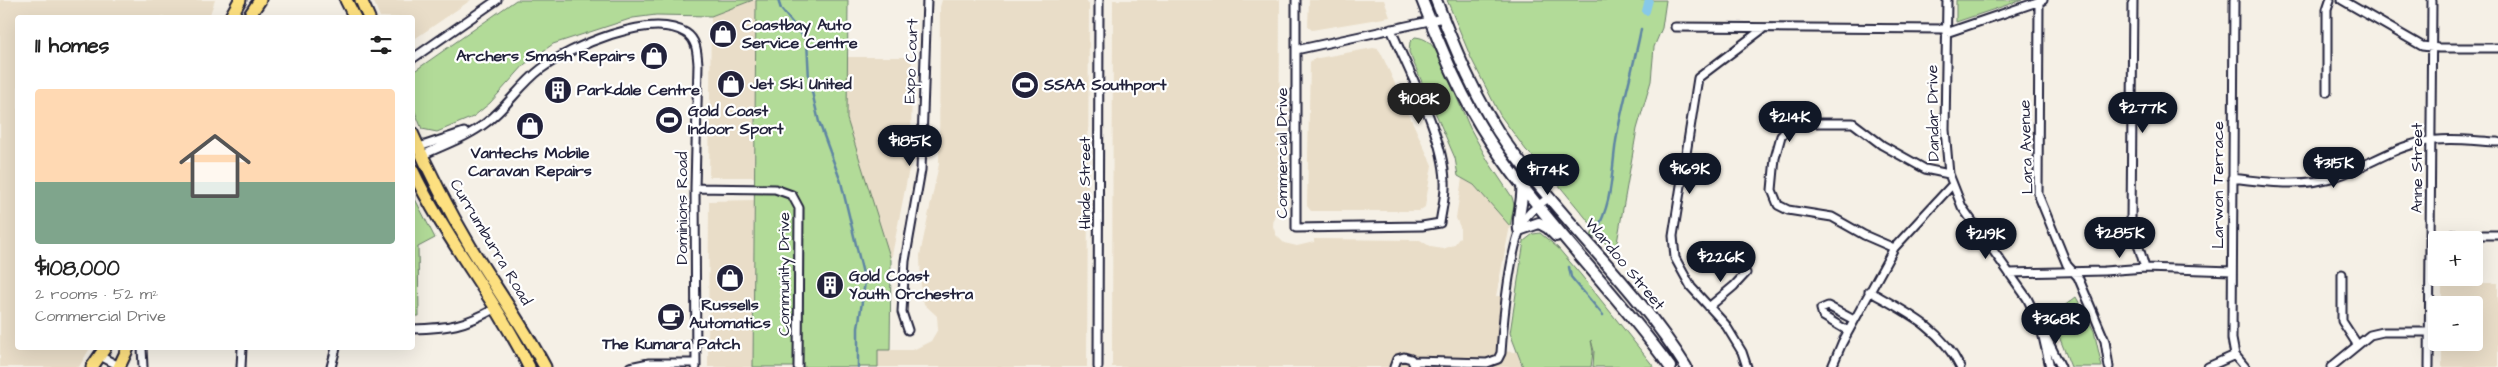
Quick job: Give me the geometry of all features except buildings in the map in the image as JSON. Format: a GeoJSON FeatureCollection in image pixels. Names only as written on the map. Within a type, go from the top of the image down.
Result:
{"type":"FeatureCollection","features":[{"type":"Feature","properties":{"kind":"main road"},"geometry":{"type":"LineString","coordinates":[[232,15],[240,0]]}},
{"type":"Feature","properties":{"kind":"main road"},"geometry":{"type":"LineString","coordinates":[[250,15],[260,0]]}},
{"type":"Feature","properties":{"kind":"main road"},"geometry":{"type":"LineString","coordinates":[[346,0],[353,15]]}},
{"type":"Feature","properties":{"kind":"main road"},"geometry":{"type":"LineString","coordinates":[[361,0],[368,15]]}},
{"type":"Feature","properties":{"kind":"main road","name":"Wardoo Street"},"geometry":{"type":"LineString","coordinates":[[1422,0],[1430,21],[1478,120],[1522,185],[1670,367]]}},
{"type":"Feature","properties":{"kind":"main road","name":"Wardoo Street"},"geometry":{"type":"LineString","coordinates":[[1436,0],[1494,124],[1508,146],[1656,324],[1686,367]]}},
{"type":"Feature","properties":{"kind":"main road","name":"Currumburra Road"},"geometry":{"type":"LineString","coordinates":[[417,154],[461,230],[521,322],[545,367]]}},
{"type":"Feature","properties":{"kind":"main road","name":"Currumburra Road"},"geometry":{"type":"LineString","coordinates":[[415,175],[439,221],[496,308],[528,367]]}},
{"type":"Feature","properties":{"kind":"main road"},"geometry":{"type":"LineString","coordinates":[[1522,185],[1518,218],[1520,230],[1539,223],[1548,228],[1561,242],[1571,245]]}},
{"type":"Feature","properties":{"kind":"main road"},"geometry":{"type":"LineString","coordinates":[[120,367],[127,350]]}},
{"type":"Feature","properties":{"kind":"main road"},"geometry":{"type":"LineString","coordinates":[[92,367],[102,352]]}},
{"type":"Feature","properties":{"kind":"street"},"geometry":{"type":"LineString","coordinates":[[416,53],[474,19],[497,0]]}},
{"type":"Feature","properties":{"kind":"street","name":"Expo Court"},"geometry":{"type":"LineString","coordinates":[[908,330],[902,312],[905,261],[921,170],[927,0]]}},
{"type":"Feature","properties":{"kind":"street","name":"Hinde Street"},"geometry":{"type":"LineString","coordinates":[[1098,367],[1099,0]]}},
{"type":"Feature","properties":{"kind":"street","name":"Commercial Drive"},"geometry":{"type":"LineString","coordinates":[[1296,0],[1294,189],[1296,228],[1422,226],[1440,223],[1445,182],[1443,160],[1432,126],[1391,29]]}},
{"type":"Feature","properties":{"kind":"street","name":"Dandar Drive"},"geometry":{"type":"LineString","coordinates":[[1947,0],[1945,130],[1949,174],[1952,185],[1967,215],[2027,298],[2041,326]]}},
{"type":"Feature","properties":{"kind":"street"},"geometry":{"type":"LineString","coordinates":[[2133,0],[2130,220],[2145,268]]}},
{"type":"Feature","properties":{"kind":"street","name":"Larwon Terrace"},"geometry":{"type":"LineString","coordinates":[[2234,0],[2232,339],[2235,355]]}},
{"type":"Feature","properties":{"kind":"street"},"geometry":{"type":"LineString","coordinates":[[2326,92],[2327,9],[2330,0]]}},
{"type":"Feature","properties":{"kind":"street"},"geometry":{"type":"LineString","coordinates":[[2342,0],[2411,41],[2431,48],[2498,48]]}},
{"type":"Feature","properties":{"kind":"street","name":"Anne Street"},"geometry":{"type":"LineString","coordinates":[[2431,231],[2432,0]]}},
{"type":"Feature","properties":{"kind":"street"},"geometry":{"type":"LineString","coordinates":[[1675,27],[1947,31],[2041,1]]}},
{"type":"Feature","properties":{"kind":"street","name":"Lara Avenue"},"geometry":{"type":"LineString","coordinates":[[2041,1],[2038,194],[2067,265],[2078,276],[2105,341],[2109,367]]}},
{"type":"Feature","properties":{"kind":"street"},"geometry":{"type":"LineString","coordinates":[[1296,50],[1443,18]]}},
{"type":"Feature","properties":{"kind":"street","name":"Dominions Road"},"geometry":{"type":"LineString","coordinates":[[417,154],[481,126],[498,113],[541,68],[620,31],[647,27],[673,28],[687,34],[696,48],[698,64],[695,188],[696,365]]}},
{"type":"Feature","properties":{"kind":"street"},"geometry":{"type":"LineString","coordinates":[[1747,367],[1742,352],[1725,324],[1691,287],[1675,258],[1672,236],[1698,78],[1764,28]]}},
{"type":"Feature","properties":{"kind":"street"},"geometry":{"type":"LineString","coordinates":[[1894,248],[1832,217],[1788,210],[1778,205],[1772,190],[1775,158],[1780,136],[1793,123],[1852,124],[1882,145],[1925,169],[1949,174]]}},
{"type":"Feature","properties":{"kind":"street"},"geometry":{"type":"LineString","coordinates":[[2232,178],[2278,182],[2317,182],[2338,176],[2399,149],[2431,140],[2498,142]]}},
{"type":"Feature","properties":{"kind":"street"},"geometry":{"type":"LineString","coordinates":[[1832,367],[1848,331],[1894,248],[1952,185]]}},
{"type":"Feature","properties":{"kind":"street","name":"Community Drive"},"geometry":{"type":"LineString","coordinates":[[695,188],[775,189],[792,195],[799,208],[796,366]]}},
{"type":"Feature","properties":{"kind":"street"},"geometry":{"type":"LineString","coordinates":[[1394,367],[1396,361],[1402,357],[1407,357],[1414,364],[1487,363],[1498,359],[1501,353],[1508,290],[1520,230],[1529,214],[1550,197]]}},
{"type":"Feature","properties":{"kind":"street"},"geometry":{"type":"LineString","coordinates":[[2483,235],[2498,235]]}},
{"type":"Feature","properties":{"kind":"street"},"geometry":{"type":"LineString","coordinates":[[2009,273],[2145,268],[2232,271]]}},
{"type":"Feature","properties":{"kind":"street"},"geometry":{"type":"LineString","coordinates":[[1709,307],[1746,273]]}},
{"type":"Feature","properties":{"kind":"street"},"geometry":{"type":"LineString","coordinates":[[2342,274],[2342,321],[2357,344]]}},
{"type":"Feature","properties":{"kind":"street"},"geometry":{"type":"LineString","coordinates":[[1870,291],[1926,324],[1950,350],[1960,367]]}},
{"type":"Feature","properties":{"kind":"street"},"geometry":{"type":"LineString","coordinates":[[1848,331],[1822,316],[1821,309],[1828,306],[1854,320]]}},
{"type":"Feature","properties":{"kind":"street"},"geometry":{"type":"LineString","coordinates":[[415,329],[441,328],[470,322],[496,308]]}},
{"type":"Feature","properties":{"kind":"street"},"geometry":{"type":"LineString","coordinates":[[2041,326],[2050,367]]}},
{"type":"Feature","properties":{"kind":"street"},"geometry":{"type":"LineString","coordinates":[[2041,326],[2061,367]]}},
{"type":"Feature","properties":{"kind":"street"},"geometry":{"type":"LineString","coordinates":[[2331,367],[2370,335],[2377,333],[2428,332]]}},
{"type":"Feature","properties":{"kind":"street"},"geometry":{"type":"LineString","coordinates":[[142,350],[143,367]]}},
{"type":"Feature","properties":{"kind":"street"},"geometry":{"type":"LineString","coordinates":[[241,367],[242,350]]}},
{"type":"Feature","properties":{"kind":"street"},"geometry":{"type":"LineString","coordinates":[[331,367],[335,350]]}},
{"type":"Feature","properties":{"kind":"street","name":"Anne Street"},"geometry":{"type":"LineString","coordinates":[[2429,351],[2429,367]]}},
{"type":"Feature","properties":{"kind":"street"},"geometry":{"type":"LineString","coordinates":[[102,352],[120,367]]}},
{"type":"Feature","properties":{"kind":"street"},"geometry":{"type":"LineString","coordinates":[[2208,367],[2235,355],[2245,367]]}},
{"type":"Feature","properties":{"kind":"street"},"geometry":{"type":"LineString","coordinates":[[630,367],[649,363],[696,365]]}},
{"type":"Feature","properties":{"kind":"shaded area"},"geometry":{"type":"Polygon","coordinates":[[[0,0],[215,0],[210,15],[15,15],[15,350],[89,350],[79,367],[0,367],[0,0]]]}},
{"type":"Feature","properties":{"kind":"shaded area"},"geometry":{"type":"Polygon","coordinates":[[[373,0],[471,0],[415,39],[415,15],[379,15],[373,0]]]}},
{"type":"Feature","properties":{"kind":"shaded area"},"geometry":{"type":"Polygon","coordinates":[[[756,0],[754,177],[709,177],[711,16],[756,0]]]}},
{"type":"Feature","properties":{"kind":"shaded area"},"geometry":{"type":"Polygon","coordinates":[[[942,0],[1086,0],[1089,4],[1087,367],[878,367],[878,350],[913,350],[931,341],[938,329],[937,316],[924,304],[921,290],[920,255],[939,164],[940,7],[942,0]]]}},
{"type":"Feature","properties":{"kind":"shaded area"},"geometry":{"type":"Polygon","coordinates":[[[1113,0],[1280,0],[1279,208],[1274,216],[1273,226],[1276,235],[1284,243],[1297,246],[1314,242],[1314,239],[1420,240],[1431,247],[1443,249],[1454,245],[1460,237],[1460,227],[1456,218],[1462,178],[1474,185],[1510,226],[1496,296],[1502,296],[1496,351],[1517,352],[1522,367],[1112,367],[1113,0]]]}},
{"type":"Feature","properties":{"kind":"shaded area"},"geometry":{"type":"Polygon","coordinates":[[[1309,0],[1384,0],[1390,17],[1312,30],[1308,27],[1309,0]]]}},
{"type":"Feature","properties":{"kind":"shaded area"},"geometry":{"type":"Polygon","coordinates":[[[1373,48],[1378,49],[1381,53],[1432,165],[1425,207],[1419,211],[1311,211],[1307,206],[1310,62],[1313,59],[1373,48]]]}},
{"type":"Feature","properties":{"kind":"shaded area"},"geometry":{"type":"Polygon","coordinates":[[[847,57],[912,57],[911,159],[891,260],[847,130],[847,57]]]}},
{"type":"Feature","properties":{"kind":"shaded area"},"geometry":{"type":"Polygon","coordinates":[[[754,200],[753,367],[708,367],[709,201],[754,200]]]}},
{"type":"Feature","properties":{"kind":"shaded area"},"geometry":{"type":"Polygon","coordinates":[[[2483,283],[2498,283],[2498,367],[2442,367],[2442,351],[2483,351],[2483,296],[2442,296],[2442,286],[2483,286],[2483,283]]]}},
{"type":"Feature","properties":{"kind":"green space"},"geometry":{"type":"Polygon","coordinates":[[[516,0],[753,0],[711,16],[656,15],[633,18],[553,44],[525,64],[490,103],[473,117],[437,132],[422,129],[415,112],[415,71],[516,0]]]}},
{"type":"Feature","properties":{"kind":"green space"},"geometry":{"type":"Polygon","coordinates":[[[756,0],[848,0],[847,119],[891,260],[890,350],[878,350],[878,367],[753,367],[756,0]]]}},
{"type":"Feature","properties":{"kind":"green space"},"geometry":{"type":"Polygon","coordinates":[[[1447,0],[1666,0],[1662,28],[1654,47],[1651,81],[1637,129],[1615,254],[1599,236],[1595,238],[1591,236],[1594,228],[1548,172],[1526,150],[1500,115],[1471,58],[1447,0]]]}},
{"type":"Feature","properties":{"kind":"green space"},"geometry":{"type":"Polygon","coordinates":[[[1956,0],[2022,0],[1956,22],[1956,0]]]}},
{"type":"Feature","properties":{"kind":"green space"},"geometry":{"type":"Polygon","coordinates":[[[1415,37],[1429,42],[1434,47],[1470,128],[1488,161],[1512,197],[1514,205],[1510,226],[1474,185],[1458,176],[1455,158],[1409,52],[1410,42],[1415,37]]]}},
{"type":"Feature","properties":{"kind":"green space"},"geometry":{"type":"Polygon","coordinates":[[[415,199],[435,238],[418,247],[419,316],[415,316],[415,199]]]}},
{"type":"Feature","properties":{"kind":"green space"},"geometry":{"type":"Polygon","coordinates":[[[1540,233],[1558,248],[1581,275],[1654,367],[1593,367],[1594,351],[1591,340],[1593,352],[1591,367],[1523,367],[1510,333],[1524,241],[1533,234],[1540,233]]]}},
{"type":"Feature","properties":{"kind":"green space"},"geometry":{"type":"Polygon","coordinates":[[[2076,297],[2094,331],[2102,367],[2071,367],[2051,316],[2076,297]]]}},
{"type":"Feature","properties":{"kind":"waterway"},"geometry":{"type":"LineString","coordinates":[[778,0],[781,9],[807,41],[809,79],[819,122],[841,182],[865,282],[858,328],[858,367]]}},
{"type":"Feature","properties":{"kind":"waterway"},"geometry":{"type":"LineString","coordinates":[[1646,11],[1649,0]]}},
{"type":"Feature","properties":{"kind":"waterway"},"geometry":{"type":"LineString","coordinates":[[1595,233],[1601,222],[1608,199],[1616,141],[1641,29]]}},
{"type":"Feature","properties":{"kind":"waterway"},"geometry":{"type":"LineString","coordinates":[[1569,267],[1571,277],[1603,315]]}},
{"type":"Feature","properties":{"kind":"place","name":"Coastbay Auto Service Centre"},"geometry":{"type":"Point","coordinates":[723,34]}},
{"type":"Feature","properties":{"kind":"place","name":"Archers Smash Repairs"},"geometry":{"type":"Point","coordinates":[654,56]}},
{"type":"Feature","properties":{"kind":"place","name":"Jet Ski United"},"geometry":{"type":"Point","coordinates":[731,84]}},
{"type":"Feature","properties":{"kind":"place","name":"SSAA Southport"},"geometry":{"type":"Point","coordinates":[1025,85]}},
{"type":"Feature","properties":{"kind":"place","name":"Parkdale Centre"},"geometry":{"type":"Point","coordinates":[558,90]}},
{"type":"Feature","properties":{"kind":"place","name":"Gold Coast Indoor Sport"},"geometry":{"type":"Point","coordinates":[669,120]}},
{"type":"Feature","properties":{"kind":"place","name":"Vantechs Mobile Caravan Repairs"},"geometry":{"type":"Point","coordinates":[530,126]}},
{"type":"Feature","properties":{"kind":"place","name":"Russells Automatics"},"geometry":{"type":"Point","coordinates":[730,278]}},
{"type":"Feature","properties":{"kind":"place","name":"Gold Coast Youth Orchestra"},"geometry":{"type":"Point","coordinates":[830,285]}},
{"type":"Feature","properties":{"kind":"place","name":"The Kumara Patch"},"geometry":{"type":"Point","coordinates":[671,317]}}]}
